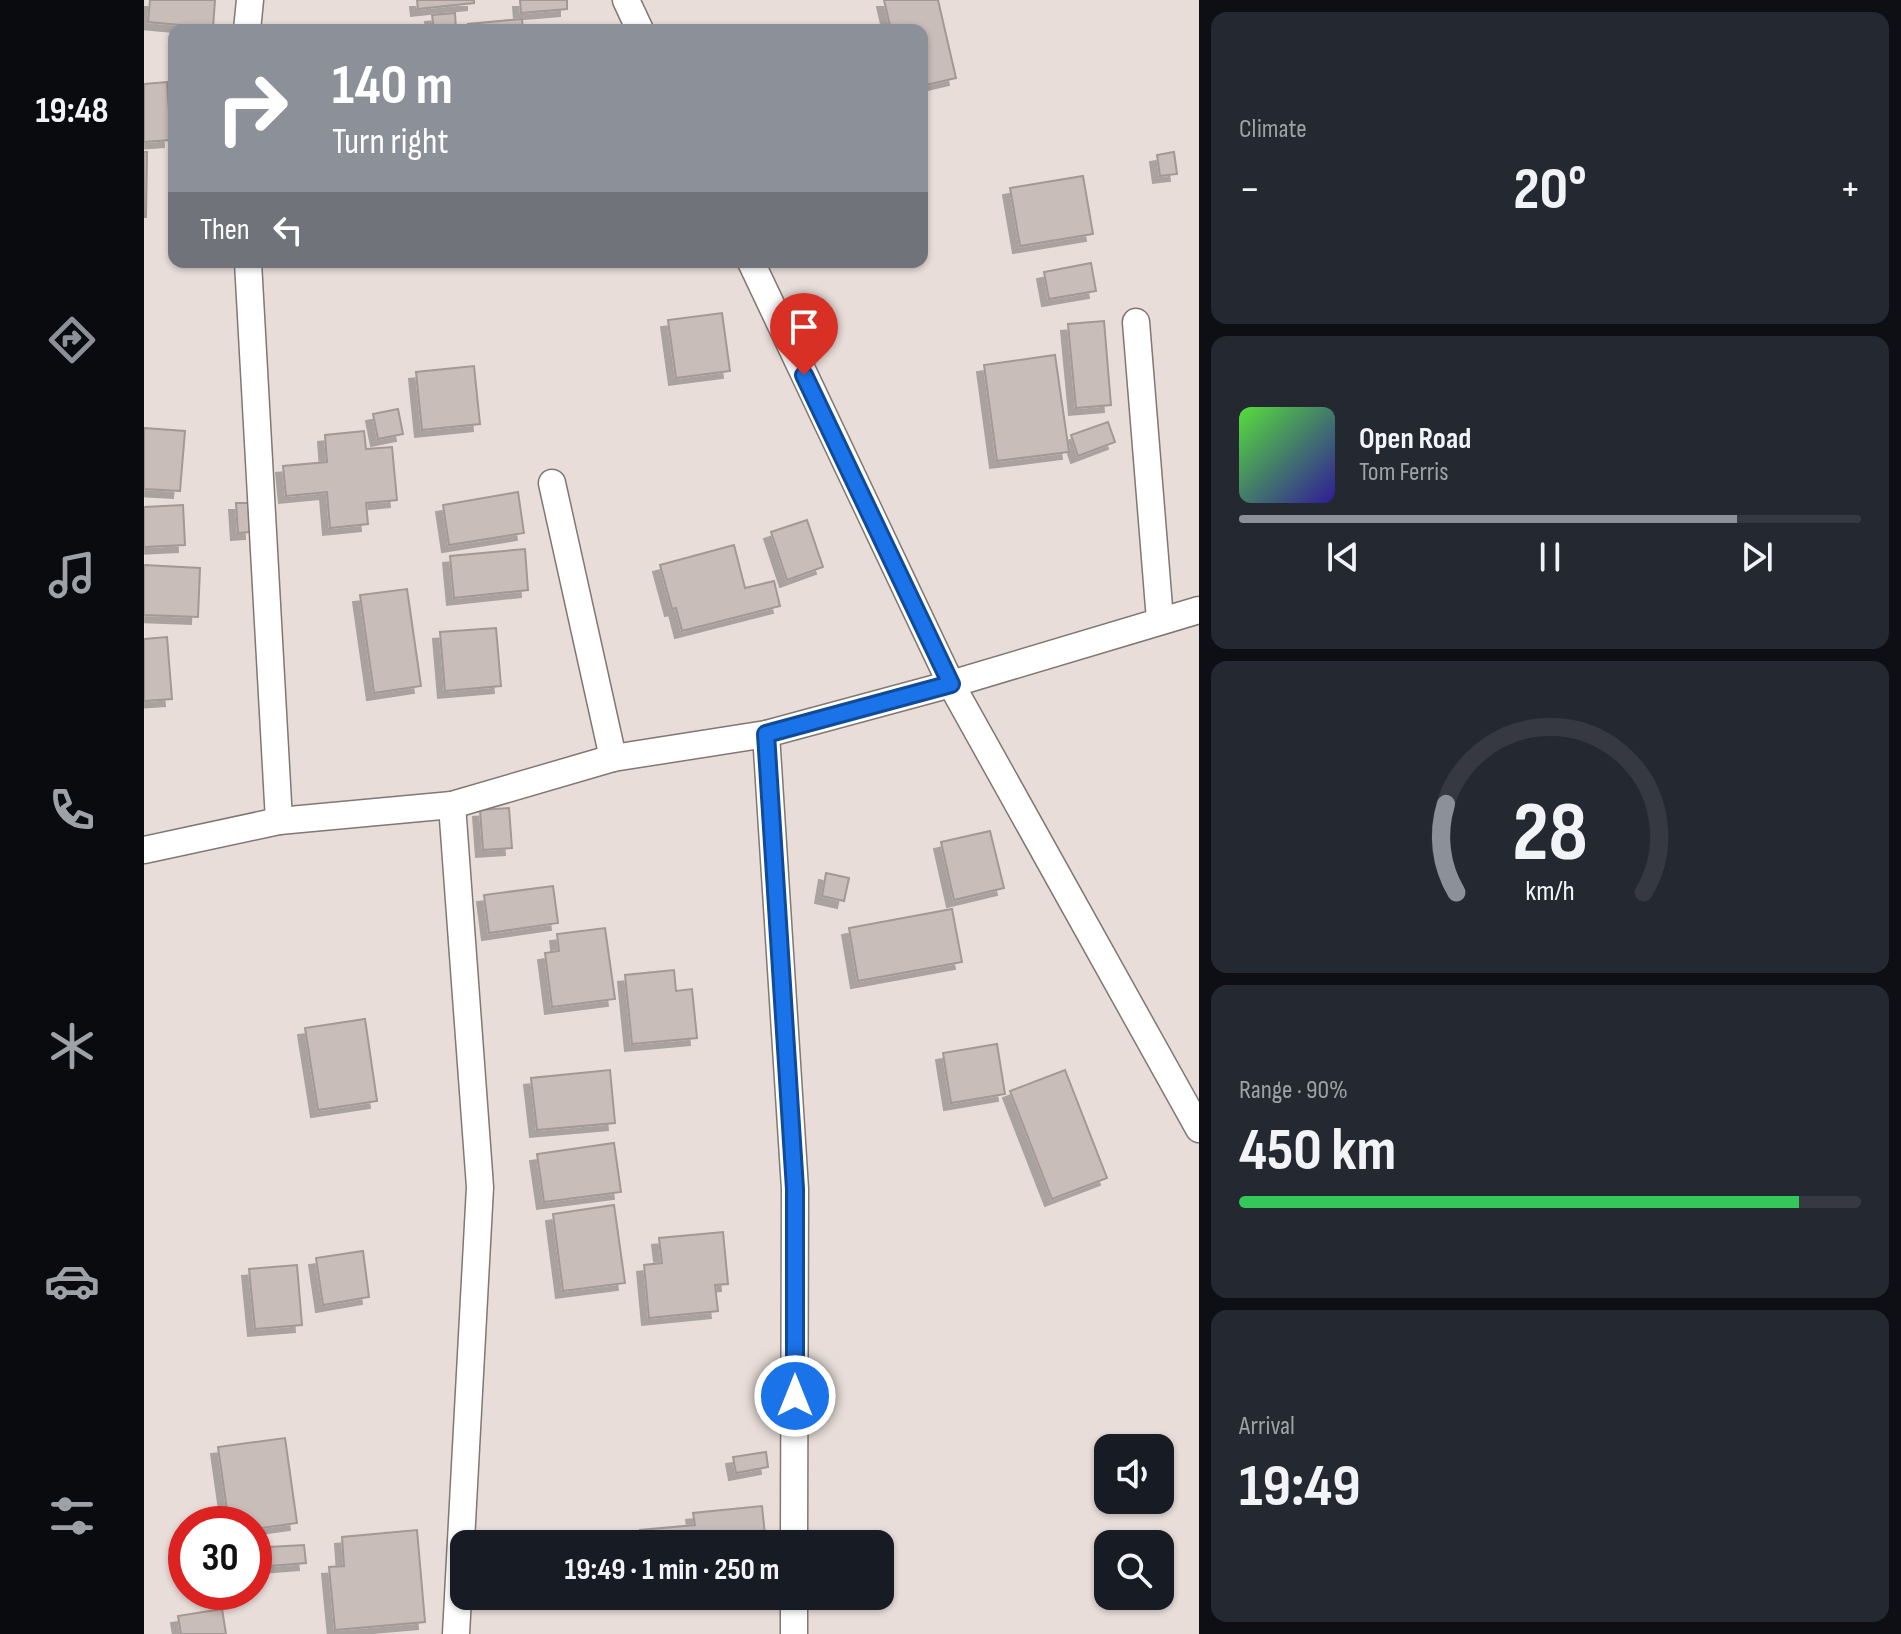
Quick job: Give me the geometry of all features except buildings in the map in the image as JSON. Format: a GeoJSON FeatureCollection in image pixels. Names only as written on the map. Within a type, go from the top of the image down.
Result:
{"type":"FeatureCollection","features":[{"type":"Feature","properties":{"kind":"street"},"geometry":{"type":"LineString","coordinates":[[248,24],[250,0]]}},
{"type":"Feature","properties":{"kind":"street"},"geometry":{"type":"LineString","coordinates":[[626,0],[637,24]]}},
{"type":"Feature","properties":{"kind":"street"},"geometry":{"type":"LineString","coordinates":[[248,268],[279,821]]}},
{"type":"Feature","properties":{"kind":"street"},"geometry":{"type":"LineString","coordinates":[[754,268],[951,684],[1199,1129]]}},
{"type":"Feature","properties":{"kind":"street"},"geometry":{"type":"LineString","coordinates":[[1136,322],[1160,620]]}},
{"type":"Feature","properties":{"kind":"street"},"geometry":{"type":"LineString","coordinates":[[552,483],[613,758]]}},
{"type":"Feature","properties":{"kind":"street"},"geometry":{"type":"LineString","coordinates":[[144,850],[279,821],[452,805],[613,758],[766,734],[951,684],[1199,610]]}},
{"type":"Feature","properties":{"kind":"street"},"geometry":{"type":"LineString","coordinates":[[766,734],[795,1189],[794,1530]]}},
{"type":"Feature","properties":{"kind":"street"},"geometry":{"type":"LineString","coordinates":[[452,805],[480,1187],[456,1634]]}},
{"type":"Feature","properties":{"kind":"street"},"geometry":{"type":"LineString","coordinates":[[794,1610],[794,1634]]}},
{"type":"Feature","properties":{"kind":"route"},"geometry":{"type":"LineString","coordinates":[[795,1396],[795,1189],[766,734],[951,684],[804,375]]}}]}
